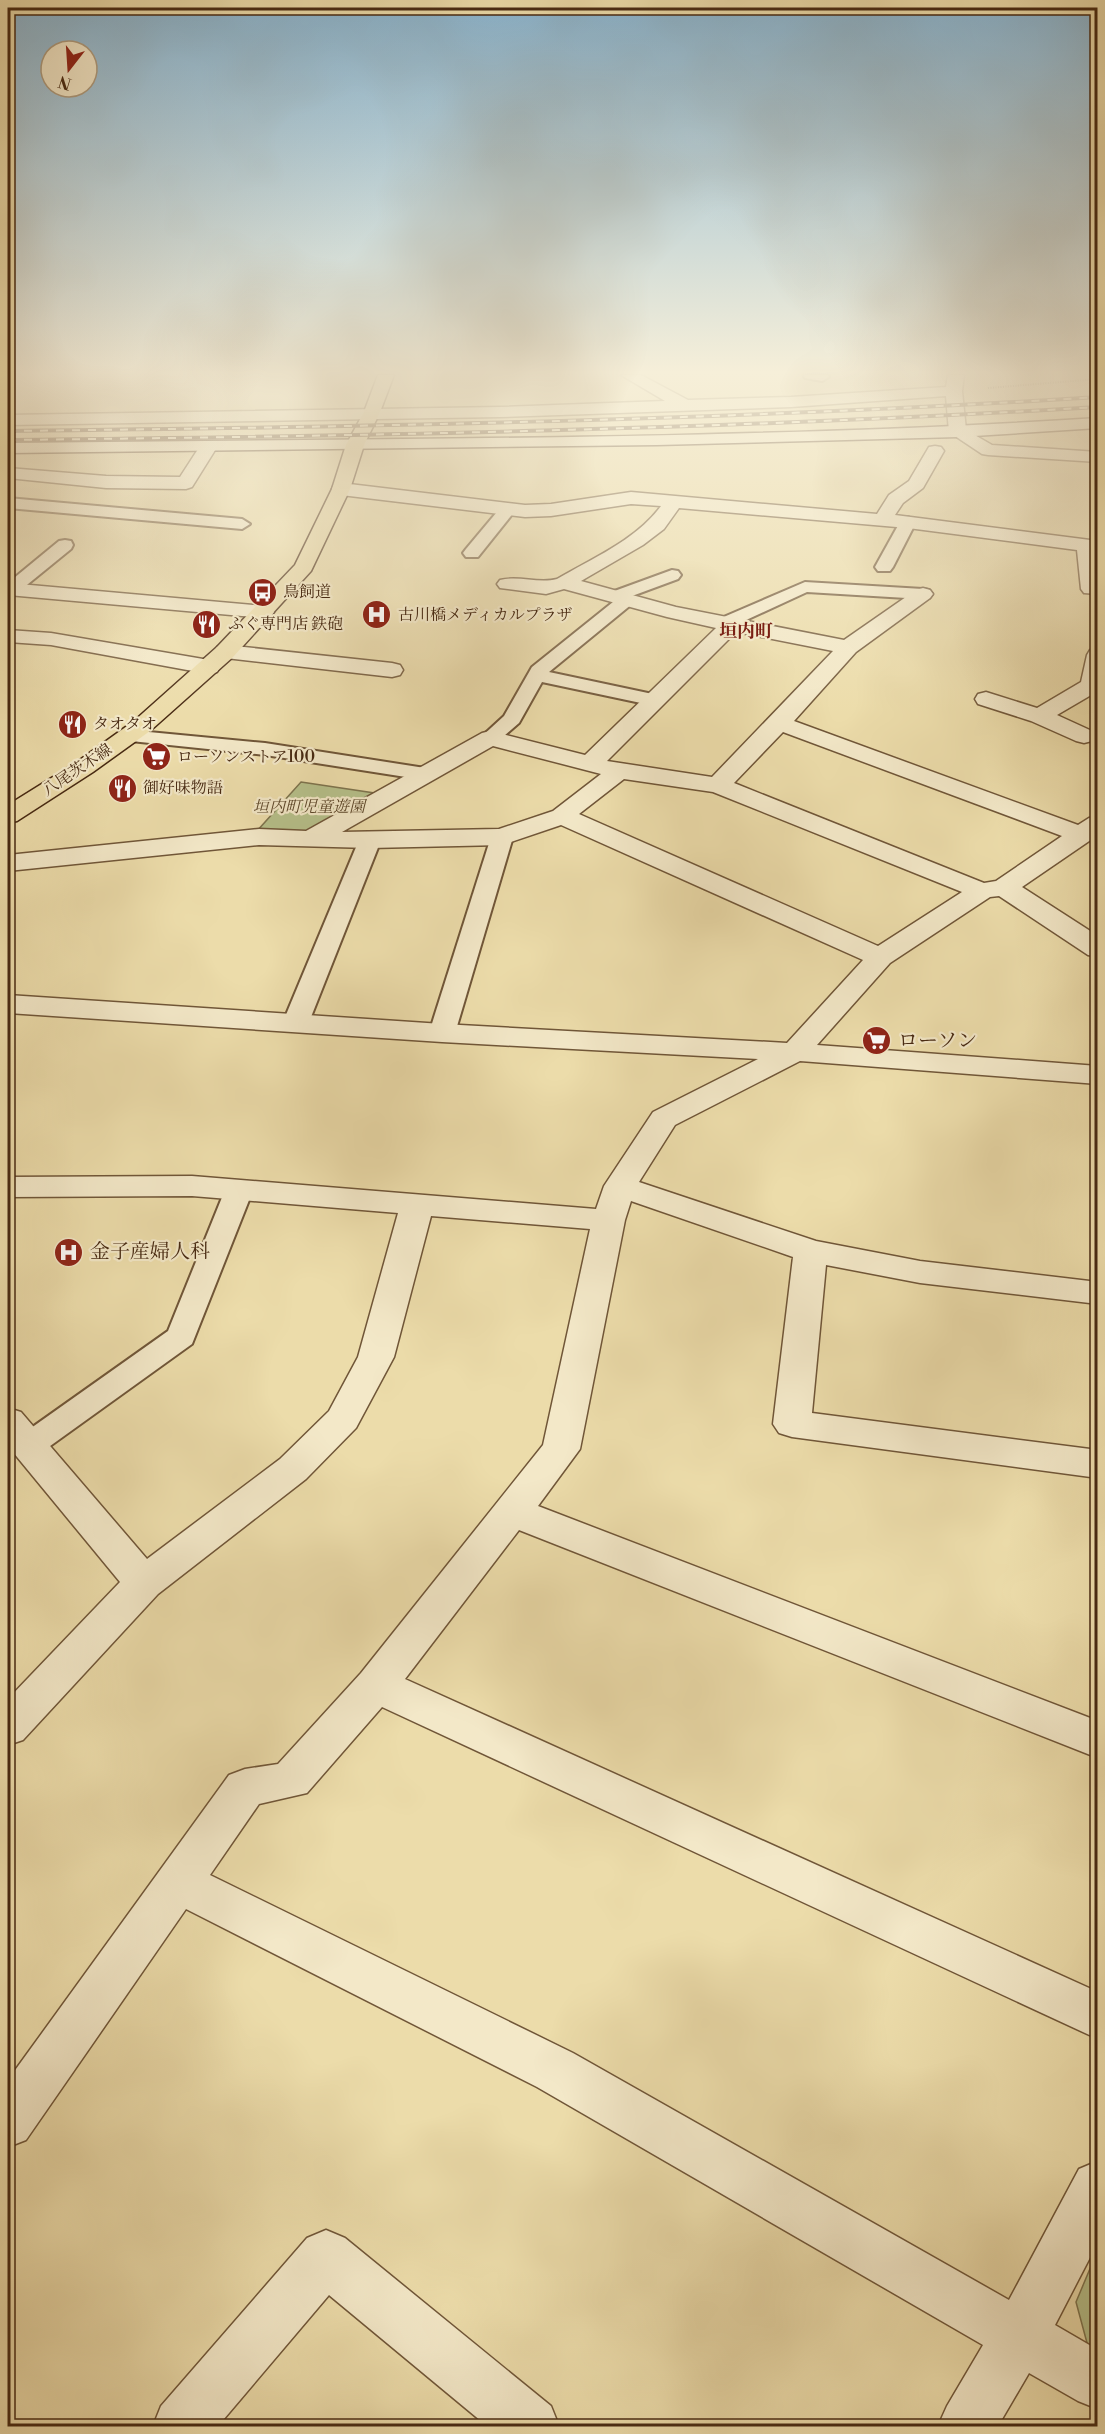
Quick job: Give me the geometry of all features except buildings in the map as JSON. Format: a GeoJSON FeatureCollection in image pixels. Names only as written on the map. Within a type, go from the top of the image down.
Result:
{"type":"FeatureCollection","features":[{"type":"Feature","properties":{"kind":"main road","name":"八尾茨木線"},"geometry":{"type":"LineString","coordinates":[[8,816],[85,767],[128,736],[217,659],[264,612],[304,567],[341,489]]}},
{"type":"Feature","properties":{"kind":"street"},"geometry":{"type":"LineString","coordinates":[[341,489],[508,508],[551,510],[631,498],[674,501],[908,522],[1092,546],[1091,589]]}},
{"type":"Feature","properties":{"kind":"street"},"geometry":{"type":"LineString","coordinates":[[882,520],[896,499],[910,489]]}},
{"type":"Feature","properties":{"kind":"street"},"geometry":{"type":"LineString","coordinates":[[507,584],[546,588],[564,583],[636,541],[657,525],[674,501]]}},
{"type":"Feature","properties":{"kind":"street"},"geometry":{"type":"LineString","coordinates":[[564,583],[674,613],[848,647]]}},
{"type":"Feature","properties":{"kind":"street"},"geometry":{"type":"LineString","coordinates":[[9,589],[264,612]]}},
{"type":"Feature","properties":{"kind":"street"},"geometry":{"type":"LineString","coordinates":[[718,786],[848,647],[923,594]]}},
{"type":"Feature","properties":{"kind":"street"},"geometry":{"type":"LineString","coordinates":[[589,765],[729,624]]}},
{"type":"Feature","properties":{"kind":"street"},"geometry":{"type":"LineString","coordinates":[[8,636],[217,659],[392,670]]}},
{"type":"Feature","properties":{"kind":"street"},"geometry":{"type":"LineString","coordinates":[[1039,716],[1095,685],[1098,656]]}},
{"type":"Feature","properties":{"kind":"street"},"geometry":{"type":"LineString","coordinates":[[986,699],[1039,716],[1084,736]]}},
{"type":"Feature","properties":{"kind":"street"},"geometry":{"type":"LineString","coordinates":[[779,723],[1088,828]]}},
{"type":"Feature","properties":{"kind":"street"},"geometry":{"type":"LineString","coordinates":[[310,839],[490,738],[589,765],[718,786],[993,889],[1098,949]]}},
{"type":"Feature","properties":{"kind":"street"},"geometry":{"type":"LineString","coordinates":[[8,862],[259,837],[370,840],[502,837],[562,816],[619,771]]}},
{"type":"Feature","properties":{"kind":"street"},"geometry":{"type":"LineString","coordinates":[[562,816],[880,957]]}},
{"type":"Feature","properties":{"kind":"street"},"geometry":{"type":"LineString","coordinates":[[8,2122],[245,1788],[291,1780],[376,1684],[561,1449],[608,1220],[620,1186],[664,1119],[795,1052],[880,957],[1088,828]]}},
{"type":"Feature","properties":{"kind":"street"},"geometry":{"type":"LineString","coordinates":[[8,1004],[442,1033],[795,1052],[1098,1075]]}},
{"type":"Feature","properties":{"kind":"street"},"geometry":{"type":"LineString","coordinates":[[8,1187],[192,1186],[608,1220]]}},
{"type":"Feature","properties":{"kind":"street"},"geometry":{"type":"LineString","coordinates":[[620,1186],[810,1251],[920,1272],[1098,1293]]}},
{"type":"Feature","properties":{"kind":"street"},"geometry":{"type":"LineString","coordinates":[[8,1727],[144,1583],[293,1469],[343,1419],[376,1357],[417,1205]]}},
{"type":"Feature","properties":{"kind":"street"},"geometry":{"type":"LineString","coordinates":[[810,1251],[792,1424],[1098,1464]]}},
{"type":"Feature","properties":{"kind":"street"},"geometry":{"type":"LineString","coordinates":[[18,1433],[144,1583]]}},
{"type":"Feature","properties":{"kind":"street"},"geometry":{"type":"LineString","coordinates":[[512,1512],[1098,1740]]}},
{"type":"Feature","properties":{"kind":"street"},"geometry":{"type":"LineString","coordinates":[[376,1684],[1098,2016]]}},
{"type":"Feature","properties":{"kind":"street"},"geometry":{"type":"LineString","coordinates":[[178,1882],[555,2070],[1098,2381]]}},
{"type":"Feature","properties":{"kind":"street"},"geometry":{"type":"LineString","coordinates":[[968,2427],[1019,2337],[1098,2187]]}},
{"type":"Feature","properties":{"kind":"street"},"geometry":{"type":"LineString","coordinates":[[181,2427],[326,2257],[531,2427]]}},
{"type":"Feature","properties":{"kind":"lane"},"geometry":{"type":"LineString","coordinates":[[8,503],[242,524]]}},
{"type":"Feature","properties":{"kind":"lane"},"geometry":{"type":"LineString","coordinates":[[472,553],[508,508]]}},
{"type":"Feature","properties":{"kind":"lane"},"geometry":{"type":"LineString","coordinates":[[884,567],[908,522]]}},
{"type":"Feature","properties":{"kind":"lane"},"geometry":{"type":"LineString","coordinates":[[9,589],[65,545]]}},
{"type":"Feature","properties":{"kind":"lane"},"geometry":{"type":"LineString","coordinates":[[490,738],[512,720],[536,675],[621,599],[672,575]]}},
{"type":"Feature","properties":{"kind":"lane"},"geometry":{"type":"LineString","coordinates":[[729,624],[805,587],[923,594]]}},
{"type":"Feature","properties":{"kind":"lane"},"geometry":{"type":"LineString","coordinates":[[536,675],[655,700]]}},
{"type":"Feature","properties":{"kind":"lane"},"geometry":{"type":"LineString","coordinates":[[128,736],[265,750],[425,774]]}},
{"type":"Feature","properties":{"kind":"lane"},"geometry":{"type":"LineString","coordinates":[[442,1033],[502,837]]}},
{"type":"Feature","properties":{"kind":"lane"},"geometry":{"type":"LineString","coordinates":[[296,1022],[370,840]]}},
{"type":"Feature","properties":{"kind":"lane"},"geometry":{"type":"LineString","coordinates":[[18,1433],[181,1337],[239,1190]]}},
{"type":"Feature","properties":{"kind":"green space","name":"垣内町児童遊園"},"geometry":{"type":"Polygon","coordinates":[[[301,782],[381,794],[305,836],[257,831],[301,782]]]}},
{"type":"Feature","properties":{"kind":"green space"},"geometry":{"type":"Polygon","coordinates":[[[1097,2252],[1097,2358],[1090,2354],[1076,2302],[1097,2252]]]}},
{"type":"Feature","properties":{"kind":"place","name":"鳥飼道"},"geometry":{"type":"Point","coordinates":[262,592]}},
{"type":"Feature","properties":{"kind":"place","name":"古川橋メディカルプラザ"},"geometry":{"type":"Point","coordinates":[377,615]}},
{"type":"Feature","properties":{"kind":"place","name":"ふぐ専門店 鉄砲"},"geometry":{"type":"Point","coordinates":[207,624]}},
{"type":"Feature","properties":{"kind":"place","name":"タオタオ"},"geometry":{"type":"Point","coordinates":[72,724]}},
{"type":"Feature","properties":{"kind":"place","name":"ローソンストア100"},"geometry":{"type":"Point","coordinates":[156,757]}},
{"type":"Feature","properties":{"kind":"place","name":"御好味物語"},"geometry":{"type":"Point","coordinates":[122,788]}},
{"type":"Feature","properties":{"kind":"place","name":"ローソン"},"geometry":{"type":"Point","coordinates":[877,1041]}},
{"type":"Feature","properties":{"kind":"place","name":"金子産婦人科"},"geometry":{"type":"Point","coordinates":[69,1252]}},
{"type":"Feature","properties":{"kind":"district","name":"垣内町"},"geometry":{"type":"Point","coordinates":[746,631]}}]}
